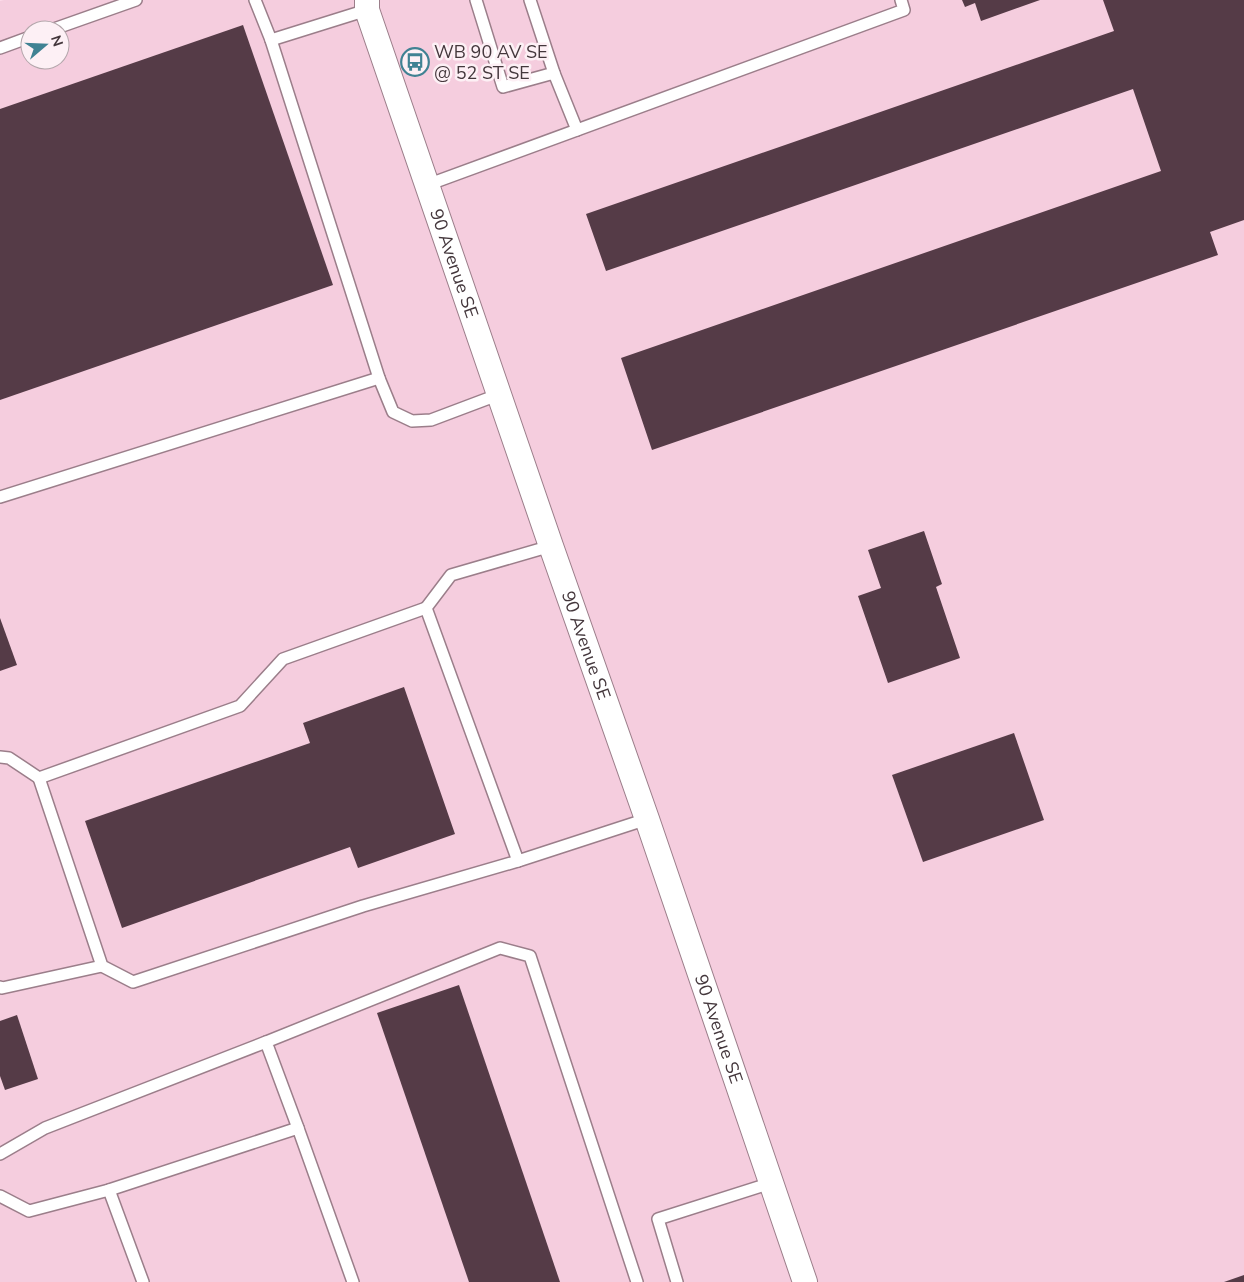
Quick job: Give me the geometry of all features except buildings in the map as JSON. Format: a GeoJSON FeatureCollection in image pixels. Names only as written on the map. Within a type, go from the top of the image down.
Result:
{"type":"FeatureCollection","features":[{"type":"Feature","properties":{"kind":"street","name":"90 Avenue SE"},"geometry":{"type":"LineString","coordinates":[[364,3],[806,1282]]}},
{"type":"Feature","properties":{"kind":"lane"},"geometry":{"type":"LineString","coordinates":[[70,23],[136,0]]}},
{"type":"Feature","properties":{"kind":"lane"},"geometry":{"type":"LineString","coordinates":[[255,0],[271,40],[379,378],[393,412],[412,421],[430,420],[500,394]]}},
{"type":"Feature","properties":{"kind":"lane"},"geometry":{"type":"LineString","coordinates":[[476,0],[502,87],[554,73]]}},
{"type":"Feature","properties":{"kind":"lane"},"geometry":{"type":"LineString","coordinates":[[530,0],[554,73],[577,130]]}},
{"type":"Feature","properties":{"kind":"lane"},"geometry":{"type":"LineString","coordinates":[[427,185],[904,10],[901,0]]}},
{"type":"Feature","properties":{"kind":"lane"},"geometry":{"type":"LineString","coordinates":[[271,40],[364,3]]}},
{"type":"Feature","properties":{"kind":"lane"},"geometry":{"type":"LineString","coordinates":[[0,48],[20,41]]}},
{"type":"Feature","properties":{"kind":"lane"},"geometry":{"type":"LineString","coordinates":[[0,497],[379,378]]}},
{"type":"Feature","properties":{"kind":"lane"},"geometry":{"type":"LineString","coordinates":[[39,778],[240,706],[283,659],[426,608],[451,575],[551,546]]}},
{"type":"Feature","properties":{"kind":"lane"},"geometry":{"type":"LineString","coordinates":[[426,608],[518,861]]}},
{"type":"Feature","properties":{"kind":"lane"},"geometry":{"type":"LineString","coordinates":[[0,757],[9,758],[39,778],[102,966]]}},
{"type":"Feature","properties":{"kind":"lane"},"geometry":{"type":"LineString","coordinates":[[0,987],[102,966],[133,982],[363,906],[518,861],[647,819]]}},
{"type":"Feature","properties":{"kind":"lane"},"geometry":{"type":"LineString","coordinates":[[0,1154],[45,1128],[500,948],[530,956],[637,1282]]}},
{"type":"Feature","properties":{"kind":"lane"},"geometry":{"type":"LineString","coordinates":[[266,1042],[352,1282]]}},
{"type":"Feature","properties":{"kind":"lane"},"geometry":{"type":"LineString","coordinates":[[0,1196],[28,1211],[109,1190],[298,1128]]}},
{"type":"Feature","properties":{"kind":"lane"},"geometry":{"type":"LineString","coordinates":[[676,1282],[658,1219],[771,1183]]}},
{"type":"Feature","properties":{"kind":"lane"},"geometry":{"type":"LineString","coordinates":[[109,1190],[143,1282]]}},
{"type":"Feature","properties":{"kind":"shaded area"},"geometry":{"type":"Polygon","coordinates":[[[1244,0],[1244,1282],[0,1282],[0,1],[1244,0]]]}},
{"type":"Feature","properties":{"kind":"place","name":"WB 90 AV SE @ 52 ST SE"},"geometry":{"type":"Point","coordinates":[415,62]}}]}
